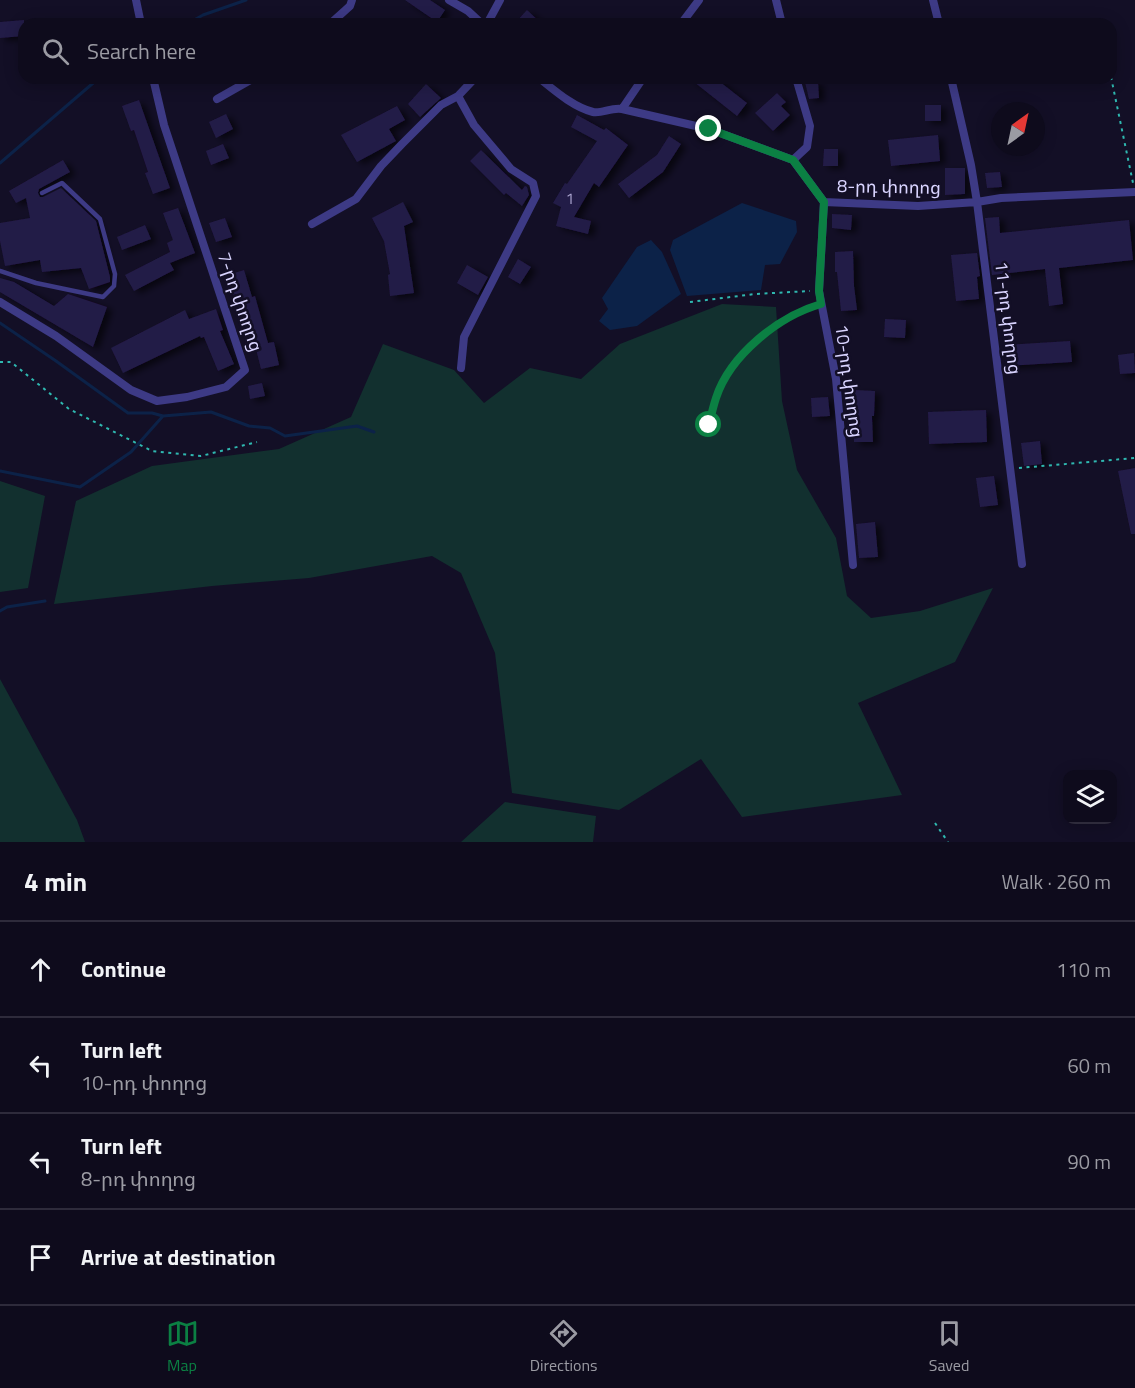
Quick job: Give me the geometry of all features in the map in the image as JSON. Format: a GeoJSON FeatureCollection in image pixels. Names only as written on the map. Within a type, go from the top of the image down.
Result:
{"type":"FeatureCollection","features":[{"type":"Feature","properties":{"kind":"street"},"geometry":{"type":"LineString","coordinates":[[136,0],[140,18]]}},
{"type":"Feature","properties":{"kind":"street"},"geometry":{"type":"LineString","coordinates":[[337,18],[350,6],[352,0]]}},
{"type":"Feature","properties":{"kind":"street"},"geometry":{"type":"LineString","coordinates":[[449,0],[476,18]]}},
{"type":"Feature","properties":{"kind":"street"},"geometry":{"type":"LineString","coordinates":[[490,18],[500,0]]}},
{"type":"Feature","properties":{"kind":"street"},"geometry":{"type":"LineString","coordinates":[[686,18],[699,0]]}},
{"type":"Feature","properties":{"kind":"street"},"geometry":{"type":"LineString","coordinates":[[776,0],[780,18]]}},
{"type":"Feature","properties":{"kind":"street"},"geometry":{"type":"LineString","coordinates":[[933,0],[938,18]]}},
{"type":"Feature","properties":{"kind":"street","name":"7-րդ փողոց"},"geometry":{"type":"LineString","coordinates":[[0,302],[56,336],[131,390],[157,401],[187,398],[226,387],[246,370],[164,125],[154,84]]}},
{"type":"Feature","properties":{"kind":"street"},"geometry":{"type":"LineString","coordinates":[[217,99],[243,84]]}},
{"type":"Feature","properties":{"kind":"street"},"geometry":{"type":"LineString","coordinates":[[312,224],[356,199],[381,166],[402,144],[441,105],[458,96],[469,84]]}},
{"type":"Feature","properties":{"kind":"street"},"geometry":{"type":"LineString","coordinates":[[547,84],[567,99],[594,113],[615,108],[709,129],[793,160],[807,147],[810,126],[798,84]]}},
{"type":"Feature","properties":{"kind":"street"},"geometry":{"type":"LineString","coordinates":[[622,109],[639,84]]}},
{"type":"Feature","properties":{"kind":"street","name":"11-րդ փողոց"},"geometry":{"type":"LineString","coordinates":[[952,84],[977,202],[1022,564]]}},
{"type":"Feature","properties":{"kind":"street"},"geometry":{"type":"LineString","coordinates":[[458,96],[474,125],[511,169],[533,183],[537,196],[464,338],[461,368]]}},
{"type":"Feature","properties":{"kind":"street","name":"8-րդ փողոց"},"geometry":{"type":"LineString","coordinates":[[793,160],[824,202],[918,206],[1000,198],[1135,192]]}},
{"type":"Feature","properties":{"kind":"street","name":"10-րդ փողոց"},"geometry":{"type":"LineString","coordinates":[[824,202],[819,291],[836,379],[853,565]]}},
{"type":"Feature","properties":{"kind":"lane"},"geometry":{"type":"LineString","coordinates":[[0,271],[36,283],[104,297],[114,286],[114,274],[100,219],[62,183],[42,193]]}},
{"type":"Feature","properties":{"kind":"path"},"geometry":{"type":"LineString","coordinates":[[1112,84],[1135,192]]}},
{"type":"Feature","properties":{"kind":"path"},"geometry":{"type":"LineString","coordinates":[[690,302],[755,294],[819,291]]}},
{"type":"Feature","properties":{"kind":"path"},"geometry":{"type":"LineString","coordinates":[[709,425],[716,397],[728,373],[746,351],[782,321],[804,309],[821,304]]}},
{"type":"Feature","properties":{"kind":"path"},"geometry":{"type":"LineString","coordinates":[[0,362],[12,362],[69,409],[152,451],[201,456],[257,442]]}},
{"type":"Feature","properties":{"kind":"path"},"geometry":{"type":"LineString","coordinates":[[1010,469],[1135,458]]}},
{"type":"Feature","properties":{"kind":"path"},"geometry":{"type":"LineString","coordinates":[[935,823],[948,842]]}},
{"type":"Feature","properties":{"kind":"green space"},"geometry":{"type":"Polygon","coordinates":[[[722,304],[776,307],[782,401],[797,470],[836,538],[847,596],[871,618],[920,611],[993,588],[955,662],[858,703],[902,795],[742,817],[701,759],[619,810],[512,793],[495,653],[461,573],[432,556],[309,578],[212,586],[54,604],[76,501],[152,466],[279,449],[351,417],[383,344],[454,370],[484,403],[530,368],[581,379],[620,344],[722,304]]]}},
{"type":"Feature","properties":{"kind":"green space"},"geometry":{"type":"Polygon","coordinates":[[[0,481],[45,496],[28,588],[0,592],[0,481]]]}},
{"type":"Feature","properties":{"kind":"green space"},"geometry":{"type":"Polygon","coordinates":[[[0,679],[77,820],[85,842],[0,842],[0,679]]]}},
{"type":"Feature","properties":{"kind":"green space"},"geometry":{"type":"Polygon","coordinates":[[[505,802],[596,816],[593,842],[461,842],[505,802]]]}},
{"type":"Feature","properties":{"kind":"water"},"geometry":{"type":"Polygon","coordinates":[[[742,203],[796,221],[797,232],[780,264],[765,265],[761,290],[687,296],[670,250],[673,240],[742,203]]]}},
{"type":"Feature","properties":{"kind":"water"},"geometry":{"type":"Polygon","coordinates":[[[651,240],[662,252],[681,294],[637,326],[610,330],[599,321],[608,309],[602,298],[637,247],[651,240]]]}},
{"type":"Feature","properties":{"kind":"building"},"geometry":{"type":"Polygon","coordinates":[[[405,0],[430,0],[445,10],[440,18],[431,18],[405,0]]]}},
{"type":"Feature","properties":{"kind":"building"},"geometry":{"type":"Polygon","coordinates":[[[527,10],[536,18],[520,18],[527,10]]]}},
{"type":"Feature","properties":{"kind":"building"},"geometry":{"type":"Polygon","coordinates":[[[18,20],[18,36],[0,38],[0,22],[18,20]]]}},
{"type":"Feature","properties":{"kind":"building"},"geometry":{"type":"Polygon","coordinates":[[[426,84],[441,98],[420,117],[408,104],[426,84]]]}},
{"type":"Feature","properties":{"kind":"building"},"geometry":{"type":"Polygon","coordinates":[[[697,84],[723,84],[747,103],[737,116],[697,84]]]}},
{"type":"Feature","properties":{"kind":"building"},"geometry":{"type":"Polygon","coordinates":[[[805,84],[818,84],[819,98],[809,99],[805,84]]]}},
{"type":"Feature","properties":{"kind":"building"},"geometry":{"type":"Polygon","coordinates":[[[777,93],[786,102],[781,106],[790,115],[773,131],[755,113],[777,93]]]}},
{"type":"Feature","properties":{"kind":"building"},"geometry":{"type":"Polygon","coordinates":[[[139,100],[170,188],[153,194],[134,130],[131,131],[122,106],[139,100]]]}},
{"type":"Feature","properties":{"kind":"building"},"geometry":{"type":"Polygon","coordinates":[[[925,105],[941,105],[941,121],[925,121],[925,105]]]}},
{"type":"Feature","properties":{"kind":"building"},"geometry":{"type":"Polygon","coordinates":[[[397,106],[405,120],[389,129],[396,141],[357,162],[341,135],[397,106]]]}},
{"type":"Feature","properties":{"kind":"building"},"geometry":{"type":"Polygon","coordinates":[[[226,114],[233,129],[216,138],[209,122],[226,114]]]}},
{"type":"Feature","properties":{"kind":"building"},"geometry":{"type":"Polygon","coordinates":[[[577,115],[604,130],[606,128],[628,145],[599,187],[594,183],[574,217],[591,221],[588,234],[556,226],[561,207],[553,203],[597,141],[571,127],[577,115]]]}},
{"type":"Feature","properties":{"kind":"building"},"geometry":{"type":"Polygon","coordinates":[[[938,135],[940,161],[891,166],[888,140],[938,135]]]}},
{"type":"Feature","properties":{"kind":"building"},"geometry":{"type":"Polygon","coordinates":[[[669,136],[681,144],[663,172],[629,198],[618,184],[657,155],[669,136]]]}},
{"type":"Feature","properties":{"kind":"building"},"geometry":{"type":"Polygon","coordinates":[[[223,144],[229,158],[211,165],[206,151],[223,144]]]}},
{"type":"Feature","properties":{"kind":"building"},"geometry":{"type":"Polygon","coordinates":[[[824,149],[838,149],[838,166],[823,166],[824,149]]]}},
{"type":"Feature","properties":{"kind":"building"},"geometry":{"type":"Polygon","coordinates":[[[481,150],[522,190],[525,186],[527,187],[529,195],[522,206],[506,193],[504,195],[470,161],[481,150]]]}},
{"type":"Feature","properties":{"kind":"building"},"geometry":{"type":"Polygon","coordinates":[[[63,160],[70,172],[39,189],[38,193],[40,197],[43,197],[61,188],[96,221],[110,282],[89,289],[81,268],[42,272],[40,260],[5,266],[0,241],[0,223],[30,218],[26,198],[16,203],[9,191],[63,160]]]}},
{"type":"Feature","properties":{"kind":"building"},"geometry":{"type":"Polygon","coordinates":[[[945,168],[965,168],[965,194],[945,195],[945,168]]]}},
{"type":"Feature","properties":{"kind":"building"},"geometry":{"type":"Polygon","coordinates":[[[1000,172],[1002,187],[987,188],[985,173],[1000,172]]]}},
{"type":"Feature","properties":{"kind":"building"},"geometry":{"type":"Polygon","coordinates":[[[403,202],[413,222],[404,226],[414,293],[390,296],[388,275],[390,274],[384,241],[372,218],[403,202]]]}},
{"type":"Feature","properties":{"kind":"building"},"geometry":{"type":"Polygon","coordinates":[[[178,208],[195,253],[170,263],[174,270],[134,291],[125,275],[170,252],[167,243],[173,240],[163,213],[178,208]]]}},
{"type":"Feature","properties":{"kind":"building"},"geometry":{"type":"Polygon","coordinates":[[[832,214],[852,215],[851,230],[832,228],[832,214]]]}},
{"type":"Feature","properties":{"kind":"building"},"geometry":{"type":"Polygon","coordinates":[[[999,217],[1000,233],[1129,220],[1133,260],[1059,268],[1063,304],[1049,306],[1045,269],[992,275],[985,218],[999,217]]]}},
{"type":"Feature","properties":{"kind":"building"},"geometry":{"type":"Polygon","coordinates":[[[225,218],[232,237],[216,242],[209,223],[225,218]]]}},
{"type":"Feature","properties":{"kind":"building"},"geometry":{"type":"Polygon","coordinates":[[[145,225],[151,239],[122,250],[117,237],[145,225]]]}},
{"type":"Feature","properties":{"kind":"building"},"geometry":{"type":"Polygon","coordinates":[[[853,251],[857,310],[841,311],[837,272],[835,272],[835,252],[853,251]]]}},
{"type":"Feature","properties":{"kind":"building"},"geometry":{"type":"Polygon","coordinates":[[[977,253],[980,276],[977,277],[979,299],[956,301],[951,255],[977,253]]]}},
{"type":"Feature","properties":{"kind":"building"},"geometry":{"type":"Polygon","coordinates":[[[518,259],[531,267],[520,284],[508,277],[518,259]]]}},
{"type":"Feature","properties":{"kind":"building"},"geometry":{"type":"Polygon","coordinates":[[[467,265],[488,277],[478,295],[457,283],[467,265]]]}},
{"type":"Feature","properties":{"kind":"building"},"geometry":{"type":"Polygon","coordinates":[[[244,270],[252,297],[255,296],[268,343],[274,342],[279,365],[261,369],[253,337],[248,339],[236,294],[233,295],[228,275],[244,270]]]}},
{"type":"Feature","properties":{"kind":"building"},"geometry":{"type":"Polygon","coordinates":[[[0,278],[14,282],[54,306],[68,294],[107,307],[93,347],[0,292],[0,278]]]}},
{"type":"Feature","properties":{"kind":"building"},"geometry":{"type":"Polygon","coordinates":[[[216,309],[223,330],[220,331],[234,364],[218,371],[204,337],[200,336],[123,373],[111,348],[185,310],[189,319],[216,309]]]}},
{"type":"Feature","properties":{"kind":"building"},"geometry":{"type":"Polygon","coordinates":[[[885,319],[906,320],[905,338],[884,337],[885,319]]]}},
{"type":"Feature","properties":{"kind":"building"},"geometry":{"type":"Polygon","coordinates":[[[1070,341],[1072,362],[1006,366],[1005,345],[1070,341]]]}},
{"type":"Feature","properties":{"kind":"building"},"geometry":{"type":"Polygon","coordinates":[[[1134,353],[1135,373],[1120,374],[1118,355],[1134,353]]]}},
{"type":"Feature","properties":{"kind":"building"},"geometry":{"type":"Polygon","coordinates":[[[262,383],[265,396],[250,399],[248,386],[262,383]]]}},
{"type":"Feature","properties":{"kind":"building"},"geometry":{"type":"Polygon","coordinates":[[[855,390],[875,391],[874,416],[872,416],[873,442],[854,442],[855,390]]]}},
{"type":"Feature","properties":{"kind":"building"},"geometry":{"type":"Polygon","coordinates":[[[828,397],[830,416],[812,417],[811,398],[828,397]]]}},
{"type":"Feature","properties":{"kind":"building"},"geometry":{"type":"Polygon","coordinates":[[[986,410],[987,442],[929,444],[928,412],[986,410]]]}},
{"type":"Feature","properties":{"kind":"building"},"geometry":{"type":"Polygon","coordinates":[[[1040,441],[1042,464],[1024,466],[1021,443],[1040,441]]]}},
{"type":"Feature","properties":{"kind":"building"},"geometry":{"type":"Polygon","coordinates":[[[1135,468],[1135,534],[1131,534],[1118,471],[1135,468]]]}},
{"type":"Feature","properties":{"kind":"building"},"geometry":{"type":"Polygon","coordinates":[[[994,476],[998,505],[980,507],[976,478],[994,476]]]}},
{"type":"Feature","properties":{"kind":"building"},"geometry":{"type":"Polygon","coordinates":[[[875,522],[878,557],[859,558],[856,524],[875,522]]]}},
{"type":"Feature","properties":{"kind":"waterway"},"geometry":{"type":"LineString","coordinates":[[198,18],[246,0]]}},
{"type":"Feature","properties":{"kind":"waterway"},"geometry":{"type":"LineString","coordinates":[[0,163],[92,84]]}},
{"type":"Feature","properties":{"kind":"waterway"},"geometry":{"type":"LineString","coordinates":[[0,323],[128,413],[152,413],[163,416],[211,412],[249,426],[270,428],[285,436],[357,426],[374,432]]}},
{"type":"Feature","properties":{"kind":"waterway"},"geometry":{"type":"LineString","coordinates":[[0,471],[80,487],[131,452],[163,416]]}},
{"type":"Feature","properties":{"kind":"waterway"},"geometry":{"type":"LineString","coordinates":[[0,611],[7,607],[45,601]]}},
{"type":"Feature","properties":{"kind":"route"},"geometry":{"type":"LineString","coordinates":[[709,129],[793,160],[824,202],[819,291],[821,304],[804,309],[782,321],[746,351],[728,373],[716,397],[709,425]]}}]}
